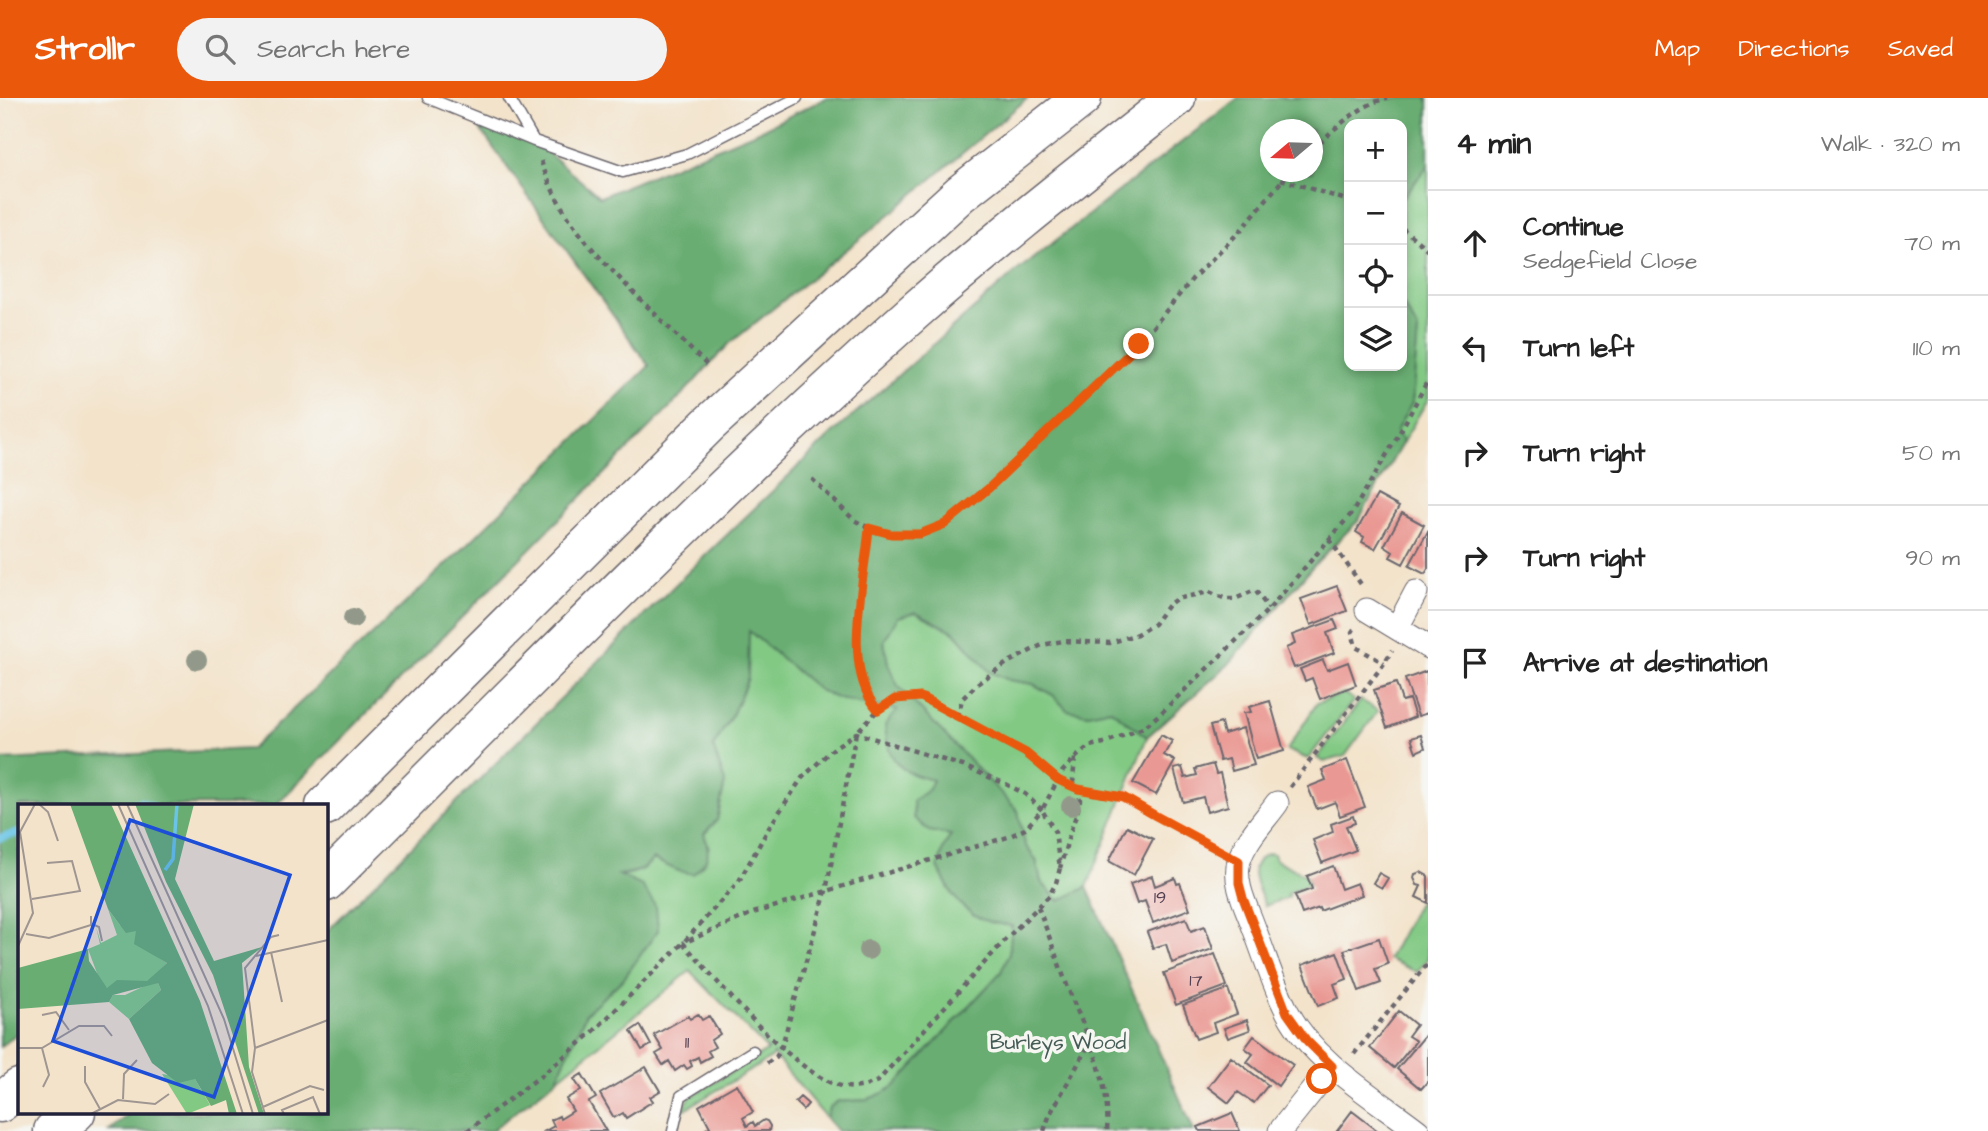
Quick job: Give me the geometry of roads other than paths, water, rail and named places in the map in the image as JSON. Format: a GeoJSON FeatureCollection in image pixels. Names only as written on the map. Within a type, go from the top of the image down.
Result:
{"type":"FeatureCollection","features":[{"type":"Feature","properties":{"kind":"highway"},"geometry":{"type":"LineString","coordinates":[[327,804],[708,425],[960,194],[1082,98]]}},
{"type":"Feature","properties":{"kind":"highway"},"geometry":{"type":"LineString","coordinates":[[327,881],[732,480],[916,310],[1176,98]]}},
{"type":"Feature","properties":{"kind":"highway"},"geometry":{"type":"LineString","coordinates":[[0,1103],[18,1089]]}},
{"type":"Feature","properties":{"kind":"highway"},"geometry":{"type":"LineString","coordinates":[[53,1131],[74,1114]]}},
{"type":"Feature","properties":{"kind":"street"},"geometry":{"type":"LineString","coordinates":[[1400,630],[1416,592]]}},
{"type":"Feature","properties":{"kind":"street"},"geometry":{"type":"LineString","coordinates":[[1367,610],[1428,647]]}},
{"type":"Feature","properties":{"kind":"street"},"geometry":{"type":"LineString","coordinates":[[1277,803],[1239,861],[1239,883],[1287,1013],[1307,1041],[1332,1066],[1418,1131]]}},
{"type":"Feature","properties":{"kind":"street"},"geometry":{"type":"LineString","coordinates":[[1280,1131],[1332,1066]]}},
{"type":"Feature","properties":{"kind":"lane"},"geometry":{"type":"LineString","coordinates":[[428,98],[623,173],[687,154],[797,98]]}},
{"type":"Feature","properties":{"kind":"lane"},"geometry":{"type":"LineString","coordinates":[[509,98],[534,141]]}},
{"type":"Feature","properties":{"kind":"lane"},"geometry":{"type":"LineString","coordinates":[[673,1131],[681,1096],[753,1051]]}},
{"type":"Feature","properties":{"kind":"waterway"},"geometry":{"type":"LineString","coordinates":[[133,804],[146,804]]}},
{"type":"Feature","properties":{"kind":"waterway"},"geometry":{"type":"LineString","coordinates":[[0,838],[18,833]]}},
{"type":"Feature","properties":{"kind":"park label","name":"Burleys Wood"},"geometry":{"type":"Point","coordinates":[1058,1042]}}]}
